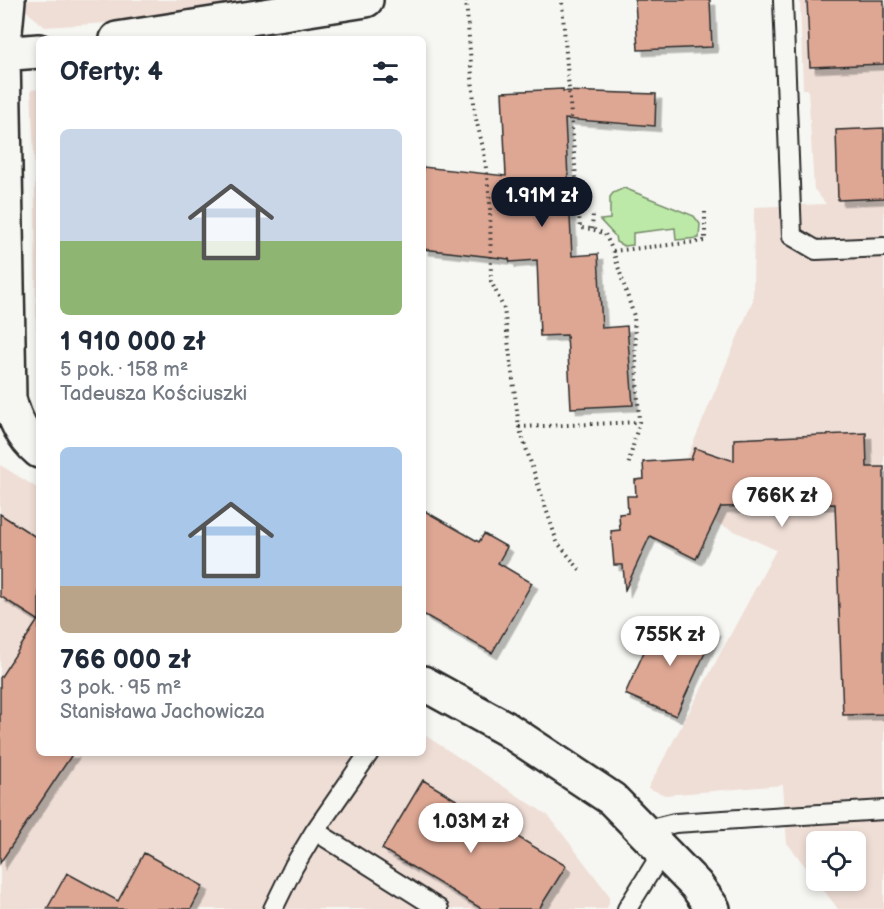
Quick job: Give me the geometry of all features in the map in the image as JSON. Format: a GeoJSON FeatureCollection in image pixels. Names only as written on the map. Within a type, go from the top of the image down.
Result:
{"type":"FeatureCollection","features":[{"type":"Feature","properties":{"kind":"street"},"geometry":{"type":"LineString","coordinates":[[8,0],[1,54],[9,399],[14,417],[28,441],[36,448]]}},
{"type":"Feature","properties":{"kind":"street"},"geometry":{"type":"LineString","coordinates":[[136,36],[366,0]]}},
{"type":"Feature","properties":{"kind":"street"},"geometry":{"type":"LineString","coordinates":[[1,54],[36,51]]}},
{"type":"Feature","properties":{"kind":"street"},"geometry":{"type":"LineString","coordinates":[[426,685],[505,728],[612,799],[696,885],[713,909]]}},
{"type":"Feature","properties":{"kind":"lane"},"geometry":{"type":"LineString","coordinates":[[783,0],[792,236],[816,250],[884,247]]}},
{"type":"Feature","properties":{"kind":"lane"},"geometry":{"type":"LineString","coordinates":[[273,909],[294,866],[315,831],[367,756]]}},
{"type":"Feature","properties":{"kind":"lane"},"geometry":{"type":"LineString","coordinates":[[627,909],[653,841],[675,823],[884,810]]}},
{"type":"Feature","properties":{"kind":"lane"},"geometry":{"type":"LineString","coordinates":[[315,831],[439,909]]}},
{"type":"Feature","properties":{"kind":"path"},"geometry":{"type":"LineString","coordinates":[[466,0],[475,116],[484,152],[490,202],[491,281],[504,309],[519,427],[557,542],[581,571]]}},
{"type":"Feature","properties":{"kind":"path"},"geometry":{"type":"LineString","coordinates":[[562,3],[580,228],[592,228],[605,234],[613,251],[634,316],[639,422],[628,466]]}},
{"type":"Feature","properties":{"kind":"path"},"geometry":{"type":"LineString","coordinates":[[613,251],[705,242],[705,208]]}},
{"type":"Feature","properties":{"kind":"path"},"geometry":{"type":"LineString","coordinates":[[592,214],[592,228]]}},
{"type":"Feature","properties":{"kind":"path"},"geometry":{"type":"LineString","coordinates":[[519,427],[639,422]]}},
{"type":"Feature","properties":{"kind":"shaded area"},"geometry":{"type":"Polygon","coordinates":[[[25,0],[264,0],[123,22],[45,27],[25,10],[25,0]]]}},
{"type":"Feature","properties":{"kind":"shaded area"},"geometry":{"type":"Polygon","coordinates":[[[800,0],[884,0],[884,909],[838,909],[824,891],[866,891],[866,831],[806,831],[806,868],[787,843],[783,785],[665,795],[648,788],[776,550],[669,501],[753,300],[754,207],[826,204],[814,189],[808,89],[803,89],[800,0]]]}},
{"type":"Feature","properties":{"kind":"shaded area"},"geometry":{"type":"Polygon","coordinates":[[[36,89],[36,331],[35,180],[31,90],[36,89]]]}},
{"type":"Feature","properties":{"kind":"shaded area"},"geometry":{"type":"Polygon","coordinates":[[[0,465],[36,487],[36,756],[426,756],[426,736],[549,816],[609,895],[609,904],[606,909],[0,909],[0,465]]]}},
{"type":"Feature","properties":{"kind":"green space"},"geometry":{"type":"Polygon","coordinates":[[[624,188],[694,216],[700,224],[699,238],[676,240],[675,228],[633,233],[633,245],[624,246],[616,242],[615,236],[600,220],[610,219],[610,197],[624,188]]]}},
{"type":"Feature","properties":{"kind":"building"},"geometry":{"type":"Polygon","coordinates":[[[635,0],[710,0],[712,47],[638,50],[635,0]]]}},
{"type":"Feature","properties":{"kind":"building"},"geometry":{"type":"Polygon","coordinates":[[[807,0],[884,0],[884,64],[810,67],[807,0]]]}},
{"type":"Feature","properties":{"kind":"building"},"geometry":{"type":"Polygon","coordinates":[[[563,89],[563,91],[656,94],[655,126],[565,119],[572,256],[598,254],[602,328],[627,326],[633,405],[571,408],[567,335],[540,336],[537,260],[510,262],[509,259],[426,249],[426,167],[506,176],[502,92],[563,89]]]}},
{"type":"Feature","properties":{"kind":"building"},"geometry":{"type":"Polygon","coordinates":[[[884,128],[884,198],[838,200],[836,130],[884,128]]]}},
{"type":"Feature","properties":{"kind":"building"},"geometry":{"type":"Polygon","coordinates":[[[866,433],[867,467],[884,467],[884,714],[843,715],[835,504],[721,507],[696,559],[650,536],[625,590],[623,565],[614,565],[611,531],[620,530],[619,514],[628,513],[627,496],[636,496],[635,480],[644,479],[643,462],[691,459],[695,448],[734,461],[734,439],[866,433]]]}},
{"type":"Feature","properties":{"kind":"building"},"geometry":{"type":"Polygon","coordinates":[[[426,512],[479,542],[484,534],[507,547],[498,563],[532,583],[492,653],[426,616],[426,512]]]}},
{"type":"Feature","properties":{"kind":"building"},"geometry":{"type":"Polygon","coordinates":[[[0,514],[36,537],[36,619],[0,596],[0,514]]]}},
{"type":"Feature","properties":{"kind":"building"},"geometry":{"type":"Polygon","coordinates":[[[683,617],[715,631],[676,716],[625,694],[653,632],[672,640],[683,617]]]}},
{"type":"Feature","properties":{"kind":"building"},"geometry":{"type":"Polygon","coordinates":[[[36,623],[36,756],[71,756],[0,863],[0,678],[36,623]]]}},
{"type":"Feature","properties":{"kind":"building"},"geometry":{"type":"Polygon","coordinates":[[[423,780],[566,866],[539,909],[482,909],[382,849],[423,780]]]}},
{"type":"Feature","properties":{"kind":"building"},"geometry":{"type":"Polygon","coordinates":[[[144,853],[203,886],[191,909],[47,909],[67,873],[118,901],[144,853]]]}}]}
